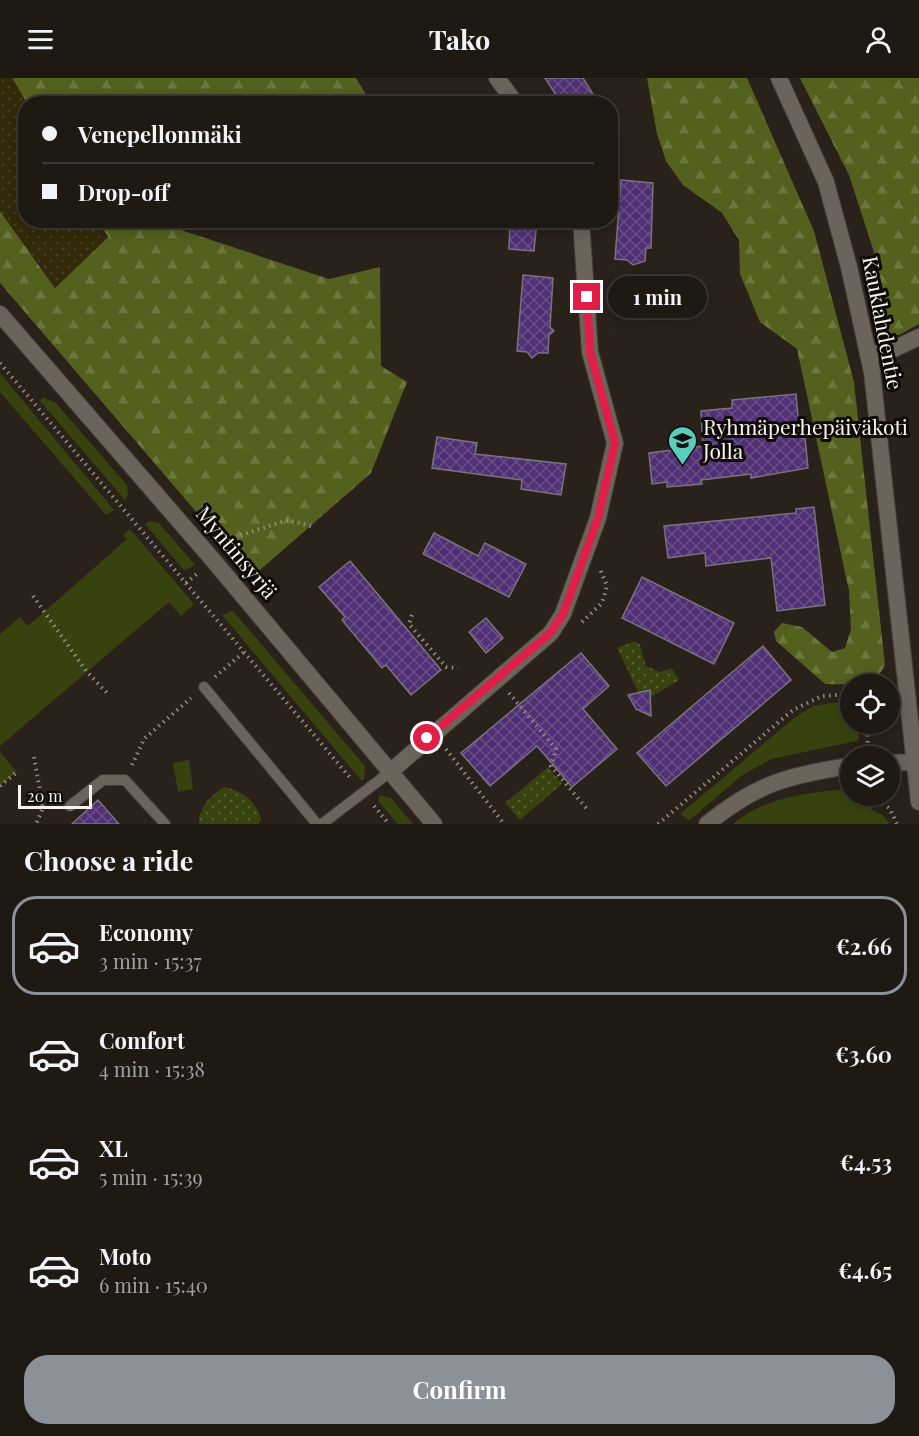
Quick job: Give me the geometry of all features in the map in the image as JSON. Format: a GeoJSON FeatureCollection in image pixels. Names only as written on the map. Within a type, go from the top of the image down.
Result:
{"type":"FeatureCollection","features":[{"type":"Feature","properties":{"kind":"street"},"geometry":{"type":"LineString","coordinates":[[497,78],[510,96]]}},
{"type":"Feature","properties":{"kind":"street","name":"Kauklahdentie"},"geometry":{"type":"LineString","coordinates":[[779,78],[826,182],[849,267],[868,355],[919,802]]}},
{"type":"Feature","properties":{"kind":"street"},"geometry":{"type":"LineString","coordinates":[[390,772],[550,633],[563,614],[598,518],[615,443],[590,352],[582,228]]}},
{"type":"Feature","properties":{"kind":"street","name":"Myntinsyrjä"},"geometry":{"type":"LineString","coordinates":[[0,314],[213,560],[434,824]]}},
{"type":"Feature","properties":{"kind":"street"},"geometry":{"type":"LineString","coordinates":[[868,355],[894,349],[919,337]]}},
{"type":"Feature","properties":{"kind":"street"},"geometry":{"type":"LineString","coordinates":[[900,763],[915,762]]}},
{"type":"Feature","properties":{"kind":"street"},"geometry":{"type":"LineString","coordinates":[[707,824],[748,793],[773,781],[840,768]]}},
{"type":"Feature","properties":{"kind":"lane"},"geometry":{"type":"LineString","coordinates":[[204,687],[316,824]]}},
{"type":"Feature","properties":{"kind":"lane"},"geometry":{"type":"LineString","coordinates":[[322,824],[390,772]]}},
{"type":"Feature","properties":{"kind":"lane"},"geometry":{"type":"LineString","coordinates":[[70,806],[103,780],[125,780],[165,824]]}},
{"type":"Feature","properties":{"kind":"path"},"geometry":{"type":"LineString","coordinates":[[0,363],[389,824]]}},
{"type":"Feature","properties":{"kind":"path"},"geometry":{"type":"LineString","coordinates":[[226,548],[241,535],[288,520],[311,526]]}},
{"type":"Feature","properties":{"kind":"path"},"geometry":{"type":"LineString","coordinates":[[33,596],[87,672],[108,694]]}},
{"type":"Feature","properties":{"kind":"path"},"geometry":{"type":"LineString","coordinates":[[412,615],[409,624],[446,668],[458,668]]}},
{"type":"Feature","properties":{"kind":"path"},"geometry":{"type":"LineString","coordinates":[[125,780],[144,739],[244,652]]}},
{"type":"Feature","properties":{"kind":"path"},"geometry":{"type":"LineString","coordinates":[[505,688],[556,749],[551,766],[587,809]]}},
{"type":"Feature","properties":{"kind":"path"},"geometry":{"type":"LineString","coordinates":[[658,824],[793,710],[822,696],[840,695]]}},
{"type":"Feature","properties":{"kind":"path"},"geometry":{"type":"LineString","coordinates":[[441,742],[504,824]]}},
{"type":"Feature","properties":{"kind":"path"},"geometry":{"type":"LineString","coordinates":[[34,757],[43,808],[36,824]]}},
{"type":"Feature","properties":{"kind":"path"},"geometry":{"type":"LineString","coordinates":[[0,786],[17,772]]}},
{"type":"Feature","properties":{"kind":"path"},"geometry":{"type":"LineString","coordinates":[[887,806],[897,824]]}},
{"type":"Feature","properties":{"kind":"green space"},"geometry":{"type":"Polygon","coordinates":[[[12,78],[356,78],[367,96],[23,96],[12,78]]]}},
{"type":"Feature","properties":{"kind":"green space"},"geometry":{"type":"Polygon","coordinates":[[[647,78],[747,78],[814,231],[854,382],[885,665],[878,674],[840,674],[840,684],[825,684],[776,641],[774,632],[782,623],[802,627],[832,652],[845,648],[851,629],[849,591],[797,349],[760,322],[740,274],[739,240],[722,213],[683,185],[666,161],[657,134],[647,78]]]}},
{"type":"Feature","properties":{"kind":"green space"},"geometry":{"type":"Polygon","coordinates":[[[800,78],[919,78],[919,324],[899,335],[890,335],[885,328],[885,297],[873,249],[849,175],[800,78]]]}},
{"type":"Feature","properties":{"kind":"green space"},"geometry":{"type":"Polygon","coordinates":[[[0,211],[55,288],[108,237],[102,228],[175,228],[329,279],[380,267],[381,366],[407,382],[371,473],[252,577],[0,283],[0,211]]]}},
{"type":"Feature","properties":{"kind":"green space"},"geometry":{"type":"Polygon","coordinates":[[[0,373],[114,510],[106,515],[0,392],[0,373]]]}},
{"type":"Feature","properties":{"kind":"green space"},"geometry":{"type":"Polygon","coordinates":[[[42,397],[56,403],[127,485],[128,496],[125,500],[40,401],[42,397]]]}},
{"type":"Feature","properties":{"kind":"green space"},"geometry":{"type":"Polygon","coordinates":[[[149,521],[159,523],[195,565],[183,569],[145,524],[149,521]]]}},
{"type":"Feature","properties":{"kind":"green space"},"geometry":{"type":"Polygon","coordinates":[[[130,529],[194,604],[181,616],[169,602],[0,746],[0,634],[20,617],[28,626],[127,539],[123,535],[130,529]]]}},
{"type":"Feature","properties":{"kind":"green space"},"geometry":{"type":"Polygon","coordinates":[[[233,611],[365,766],[364,780],[361,780],[222,615],[233,611]]]}},
{"type":"Feature","properties":{"kind":"green space"},"geometry":{"type":"Polygon","coordinates":[[[635,641],[640,645],[646,666],[660,672],[672,668],[679,680],[643,702],[617,648],[635,641]]]}},
{"type":"Feature","properties":{"kind":"green space"},"geometry":{"type":"Polygon","coordinates":[[[840,702],[840,734],[858,734],[857,741],[771,759],[741,776],[690,820],[680,814],[794,718],[813,706],[840,702]]]}},
{"type":"Feature","properties":{"kind":"green space"},"geometry":{"type":"Polygon","coordinates":[[[0,752],[17,772],[0,786],[0,752]]]}},
{"type":"Feature","properties":{"kind":"green space"},"geometry":{"type":"Polygon","coordinates":[[[189,760],[193,789],[178,792],[173,763],[189,760]]]}},
{"type":"Feature","properties":{"kind":"green space"},"geometry":{"type":"Polygon","coordinates":[[[548,767],[562,784],[520,820],[505,803],[548,767]]]}},
{"type":"Feature","properties":{"kind":"green space"},"geometry":{"type":"Polygon","coordinates":[[[224,787],[237,791],[252,801],[261,818],[259,824],[199,824],[199,818],[206,802],[224,787]]]}},
{"type":"Feature","properties":{"kind":"green space"},"geometry":{"type":"Polygon","coordinates":[[[840,790],[840,806],[868,806],[883,816],[889,824],[733,824],[745,815],[770,803],[811,793],[840,790]]]}},
{"type":"Feature","properties":{"kind":"green space"},"geometry":{"type":"Polygon","coordinates":[[[380,795],[391,798],[413,824],[398,824],[378,801],[380,795]]]}},
{"type":"Feature","properties":{"kind":"sand"},"geometry":{"type":"Polygon","coordinates":[[[0,78],[12,78],[23,96],[18,96],[18,228],[102,228],[108,237],[55,288],[0,210],[0,78]]]}},
{"type":"Feature","properties":{"kind":"building"},"geometry":{"type":"Polygon","coordinates":[[[545,78],[583,78],[594,96],[557,96],[545,78]]]}},
{"type":"Feature","properties":{"kind":"building"},"geometry":{"type":"Polygon","coordinates":[[[621,180],[653,183],[651,248],[646,248],[645,261],[633,265],[627,260],[615,259],[621,180]]]}},
{"type":"Feature","properties":{"kind":"building"},"geometry":{"type":"Polygon","coordinates":[[[510,228],[536,228],[534,251],[509,249],[510,228]]]}},
{"type":"Feature","properties":{"kind":"building"},"geometry":{"type":"Polygon","coordinates":[[[523,275],[553,278],[550,327],[554,331],[549,335],[548,353],[538,353],[532,358],[527,352],[517,351],[523,275]]]}},
{"type":"Feature","properties":{"kind":"building"},"geometry":{"type":"Polygon","coordinates":[[[796,394],[800,438],[805,438],[808,468],[751,478],[751,474],[701,480],[702,484],[667,487],[667,482],[652,484],[649,453],[703,446],[701,411],[732,408],[732,400],[796,394]]]}},
{"type":"Feature","properties":{"kind":"building"},"geometry":{"type":"Polygon","coordinates":[[[437,437],[477,443],[475,454],[566,464],[561,495],[521,489],[522,480],[432,468],[437,437]]]}},
{"type":"Feature","properties":{"kind":"building"},"geometry":{"type":"Polygon","coordinates":[[[814,507],[825,605],[777,611],[771,558],[706,566],[705,553],[668,558],[664,526],[796,513],[796,509],[814,507]]]}},
{"type":"Feature","properties":{"kind":"building"},"geometry":{"type":"Polygon","coordinates":[[[434,533],[478,556],[485,543],[526,564],[509,597],[423,554],[434,533]]]}},
{"type":"Feature","properties":{"kind":"building"},"geometry":{"type":"Polygon","coordinates":[[[350,561],[441,670],[411,695],[386,665],[382,668],[342,620],[345,617],[319,587],[350,561]]]}},
{"type":"Feature","properties":{"kind":"building"},"geometry":{"type":"Polygon","coordinates":[[[642,577],[734,623],[714,664],[622,618],[642,577]]]}},
{"type":"Feature","properties":{"kind":"building"},"geometry":{"type":"Polygon","coordinates":[[[486,618],[503,638],[486,653],[469,632],[486,618]]]}},
{"type":"Feature","properties":{"kind":"building"},"geometry":{"type":"Polygon","coordinates":[[[763,646],[791,680],[666,786],[637,753],[763,646]]]}},
{"type":"Feature","properties":{"kind":"building"},"geometry":{"type":"Polygon","coordinates":[[[581,653],[609,686],[583,709],[617,749],[572,787],[537,746],[490,786],[461,753],[581,653]]]}},
{"type":"Feature","properties":{"kind":"building"},"geometry":{"type":"Polygon","coordinates":[[[650,690],[651,716],[636,709],[628,695],[650,690]]]}},
{"type":"Feature","properties":{"kind":"building"},"geometry":{"type":"Polygon","coordinates":[[[98,800],[119,824],[72,824],[98,800]]]}},
{"type":"Feature","properties":{"kind":"place","name":"Ryhmäperhepäiväkoti Jolla"},"geometry":{"type":"Point","coordinates":[682,466]}},
{"type":"Feature","properties":{"kind":"route"},"geometry":{"type":"LineString","coordinates":[[427,738],[550,633],[563,614],[598,518],[615,443],[590,352],[587,297]]}}]}
